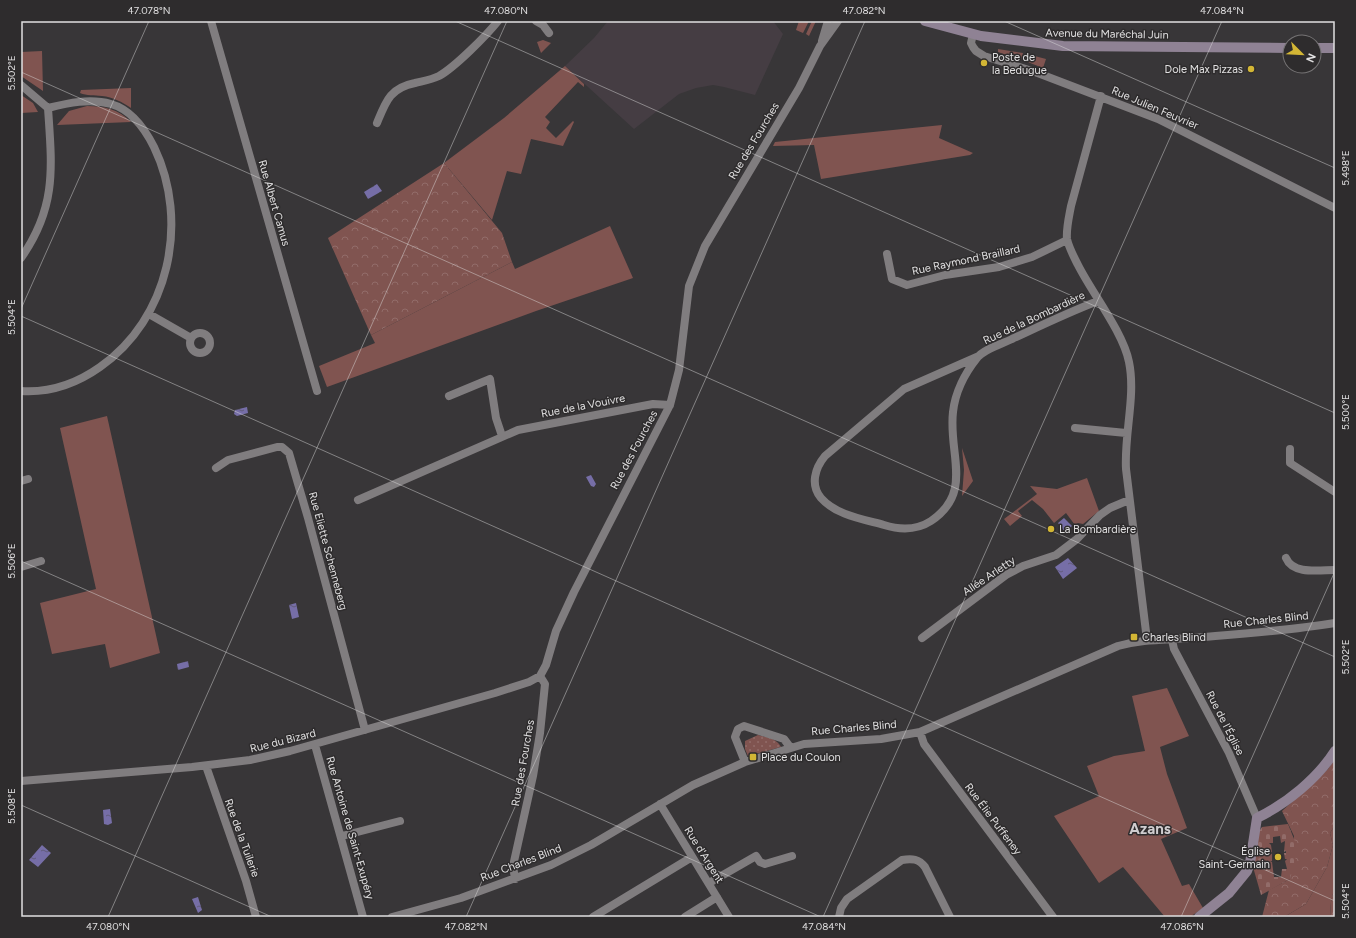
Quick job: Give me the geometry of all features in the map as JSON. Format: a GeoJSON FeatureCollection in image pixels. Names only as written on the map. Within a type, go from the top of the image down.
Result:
{"type":"FeatureCollection","features":[{"type":"Feature","properties":{"kind":"main road","name":"Avenue du Maréchal Juin"},"geometry":{"type":"LineString","coordinates":[[925,21],[973,34],[1034,44],[1063,46],[1282,48]]}},
{"type":"Feature","properties":{"kind":"main road"},"geometry":{"type":"LineString","coordinates":[[1322,48],[1335,48]]}},
{"type":"Feature","properties":{"kind":"main road"},"geometry":{"type":"LineString","coordinates":[[1199,917],[1229,893],[1247,871],[1250,863],[1257,818],[1270,812],[1318,773],[1335,751]]}},
{"type":"Feature","properties":{"kind":"street","name":"Rue Albert Camus"},"geometry":{"type":"LineString","coordinates":[[210,21],[317,391]]}},
{"type":"Feature","properties":{"kind":"street"},"geometry":{"type":"LineString","coordinates":[[377,123],[386,102],[394,91],[402,86],[428,80],[445,72],[498,21]]}},
{"type":"Feature","properties":{"kind":"street"},"geometry":{"type":"LineString","coordinates":[[536,21],[543,25],[549,33]]}},
{"type":"Feature","properties":{"kind":"street","name":"Rue des Fourches"},"geometry":{"type":"LineString","coordinates":[[514,879],[513,866],[533,776],[540,733],[545,684],[540,676],[546,666],[556,631],[574,592],[670,405],[679,370],[689,286],[698,262],[708,242],[799,88],[820,46],[828,21]]}},
{"type":"Feature","properties":{"kind":"street","name":"Rue des Fourches"},"geometry":{"type":"LineString","coordinates":[[820,46],[838,21]]}},
{"type":"Feature","properties":{"kind":"street","name":"Rue Julien Feuvrier"},"geometry":{"type":"LineString","coordinates":[[973,34],[973,47],[984,56],[1101,96],[1172,126],[1335,208]]}},
{"type":"Feature","properties":{"kind":"street"},"geometry":{"type":"LineString","coordinates":[[21,86],[48,108],[52,163],[49,199],[39,228],[21,258]]}},
{"type":"Feature","properties":{"kind":"street"},"geometry":{"type":"LineString","coordinates":[[1101,96],[1071,206],[1067,240],[1080,268],[1110,320],[1129,361],[1130,389],[1125,454],[1129,500],[1147,640]]}},
{"type":"Feature","properties":{"kind":"street"},"geometry":{"type":"LineString","coordinates":[[21,391],[53,389],[72,384],[104,365],[124,347],[149,314],[166,271],[170,252],[172,222],[164,172],[154,146],[135,118],[112,104],[81,102],[48,108]]}},
{"type":"Feature","properties":{"kind":"street","name":"Rue Raymond Braillard"},"geometry":{"type":"LineString","coordinates":[[887,254],[892,279],[907,285],[945,275],[1016,263],[1067,240]]}},
{"type":"Feature","properties":{"kind":"street","name":"Rue de la Bombardière"},"geometry":{"type":"LineString","coordinates":[[979,356],[962,383],[954,405],[952,428],[957,465],[956,484],[950,502],[944,510],[926,524],[917,527],[899,528],[845,514],[824,502],[816,488],[815,480],[817,467],[825,456],[904,389],[1098,301]]}},
{"type":"Feature","properties":{"kind":"street"},"geometry":{"type":"LineString","coordinates":[[149,314],[191,338]]}},
{"type":"Feature","properties":{"kind":"street"},"geometry":{"type":"LineString","coordinates":[[449,396],[490,379],[496,418],[502,436]]}},
{"type":"Feature","properties":{"kind":"street","name":"Rue de la Vouivre"},"geometry":{"type":"LineString","coordinates":[[358,500],[502,436],[532,426],[653,404],[670,405]]}},
{"type":"Feature","properties":{"kind":"street"},"geometry":{"type":"LineString","coordinates":[[1075,428],[1126,433]]}},
{"type":"Feature","properties":{"kind":"street","name":"Rue Eliette Schenneberg"},"geometry":{"type":"LineString","coordinates":[[216,468],[228,460],[277,447],[282,447],[289,453],[364,730]]}},
{"type":"Feature","properties":{"kind":"street"},"geometry":{"type":"LineString","coordinates":[[1290,449],[1290,463],[1335,492]]}},
{"type":"Feature","properties":{"kind":"street","name":"Allée Arletty"},"geometry":{"type":"LineString","coordinates":[[922,638],[1006,575],[1023,566],[1056,555],[1110,508],[1129,500]]}},
{"type":"Feature","properties":{"kind":"street"},"geometry":{"type":"LineString","coordinates":[[1286,558],[1293,567],[1300,570],[1335,570]]}},
{"type":"Feature","properties":{"kind":"street"},"geometry":{"type":"LineString","coordinates":[[21,566],[41,561]]}},
{"type":"Feature","properties":{"kind":"street","name":"Rue Charles Blind"},"geometry":{"type":"LineString","coordinates":[[392,917],[461,898],[514,879],[567,857],[693,785],[745,762],[790,747],[814,742],[881,739],[920,732],[1118,646],[1136,640],[1172,640],[1298,629],[1335,623]]}},
{"type":"Feature","properties":{"kind":"street","name":"Rue de l'Église"},"geometry":{"type":"LineString","coordinates":[[1172,640],[1174,649],[1229,753],[1257,818]]}},
{"type":"Feature","properties":{"kind":"street","name":"Rue du Bizard"},"geometry":{"type":"LineString","coordinates":[[21,781],[206,766],[250,760],[315,745],[495,693],[529,682],[540,676]]}},
{"type":"Feature","properties":{"kind":"street"},"geometry":{"type":"LineString","coordinates":[[745,762],[735,737],[738,729],[744,726],[784,739],[790,747]]}},
{"type":"Feature","properties":{"kind":"street","name":"Rue Élie Puffeney"},"geometry":{"type":"LineString","coordinates":[[920,732],[929,751],[1053,917]]}},
{"type":"Feature","properties":{"kind":"street","name":"Rue Antoine de Saint-Exupéry"},"geometry":{"type":"LineString","coordinates":[[315,745],[342,836],[363,917]]}},
{"type":"Feature","properties":{"kind":"street","name":"Rue de la Tuilerie"},"geometry":{"type":"LineString","coordinates":[[206,766],[246,880],[256,917]]}},
{"type":"Feature","properties":{"kind":"street","name":"Rue d'Argent"},"geometry":{"type":"LineString","coordinates":[[660,804],[729,917]]}},
{"type":"Feature","properties":{"kind":"street"},"geometry":{"type":"LineString","coordinates":[[342,836],[400,821]]}},
{"type":"Feature","properties":{"kind":"street"},"geometry":{"type":"LineString","coordinates":[[709,883],[756,856],[760,862],[764,864],[792,856]]}},
{"type":"Feature","properties":{"kind":"street"},"geometry":{"type":"LineString","coordinates":[[593,917],[692,857]]}},
{"type":"Feature","properties":{"kind":"street"},"geometry":{"type":"LineString","coordinates":[[839,917],[841,908],[847,899],[902,860],[909,858],[921,862],[925,867],[950,917]]}},
{"type":"Feature","properties":{"kind":"street"},"geometry":{"type":"LineString","coordinates":[[685,917],[717,897]]}},
{"type":"Feature","properties":{"kind":"shaded area"},"geometry":{"type":"Polygon","coordinates":[[[608,21],[773,21],[783,34],[755,95],[713,85],[696,88],[679,94],[634,129],[565,66],[594,38],[608,21]]]}},
{"type":"Feature","properties":{"kind":"green space"},"geometry":{"type":"Polygon","coordinates":[[[799,21],[809,21],[803,33],[796,30],[799,21]]]}},
{"type":"Feature","properties":{"kind":"green space"},"geometry":{"type":"Polygon","coordinates":[[[812,21],[816,21],[809,36],[806,34],[812,21]]]}},
{"type":"Feature","properties":{"kind":"green space"},"geometry":{"type":"Polygon","coordinates":[[[543,40],[551,43],[541,53],[537,42],[543,40]]]}},
{"type":"Feature","properties":{"kind":"green space"},"geometry":{"type":"Polygon","coordinates":[[[998,49],[1023,53],[1021,60],[998,52],[998,49]]]}},
{"type":"Feature","properties":{"kind":"green space"},"geometry":{"type":"Polygon","coordinates":[[[42,51],[43,91],[21,76],[21,52],[42,51]]]}},
{"type":"Feature","properties":{"kind":"green space"},"geometry":{"type":"Polygon","coordinates":[[[1027,54],[1046,59],[1043,68],[1025,61],[1027,54]]]}},
{"type":"Feature","properties":{"kind":"green space"},"geometry":{"type":"Polygon","coordinates":[[[565,66],[584,84],[584,87],[578,82],[545,117],[550,122],[546,128],[556,138],[573,121],[574,122],[563,146],[531,139],[521,174],[507,171],[492,220],[444,163],[504,118],[565,66]]]}},
{"type":"Feature","properties":{"kind":"green space"},"geometry":{"type":"Polygon","coordinates":[[[131,88],[131,108],[110,97],[80,93],[81,90],[131,88]]]}},
{"type":"Feature","properties":{"kind":"green space"},"geometry":{"type":"Polygon","coordinates":[[[21,95],[33,103],[38,112],[21,113],[21,95]]]}},
{"type":"Feature","properties":{"kind":"green space"},"geometry":{"type":"Polygon","coordinates":[[[87,106],[111,109],[121,114],[131,122],[57,125],[69,111],[87,106]]]}},
{"type":"Feature","properties":{"kind":"green space"},"geometry":{"type":"Polygon","coordinates":[[[942,125],[939,138],[973,153],[970,155],[821,179],[814,145],[773,146],[775,142],[942,125]]]}},
{"type":"Feature","properties":{"kind":"green space"},"geometry":{"type":"Polygon","coordinates":[[[444,163],[502,233],[512,262],[371,335],[328,238],[444,163]]]}},
{"type":"Feature","properties":{"kind":"green space"},"geometry":{"type":"Polygon","coordinates":[[[610,226],[633,278],[536,311],[327,387],[319,366],[375,343],[371,335],[512,262],[515,269],[610,226]]]}},
{"type":"Feature","properties":{"kind":"green space"},"geometry":{"type":"Polygon","coordinates":[[[107,416],[160,653],[110,668],[105,644],[52,654],[40,603],[96,589],[60,428],[107,416]]]}},
{"type":"Feature","properties":{"kind":"green space"},"geometry":{"type":"Polygon","coordinates":[[[962,448],[973,481],[962,496],[964,470],[962,448]]]}},
{"type":"Feature","properties":{"kind":"green space"},"geometry":{"type":"Polygon","coordinates":[[[1087,478],[1099,511],[1083,524],[1078,523],[1075,525],[1066,513],[1054,523],[1043,509],[1032,500],[1018,511],[1022,516],[1010,526],[1004,519],[1037,494],[1030,486],[1057,489],[1087,478]]]}},
{"type":"Feature","properties":{"kind":"green space"},"geometry":{"type":"Polygon","coordinates":[[[1167,688],[1189,736],[1160,747],[1167,774],[1187,828],[1161,839],[1182,886],[1189,884],[1203,908],[1190,917],[1165,917],[1123,867],[1099,883],[1054,816],[1099,796],[1087,766],[1114,756],[1145,751],[1132,696],[1167,688]]]}},
{"type":"Feature","properties":{"kind":"green space"},"geometry":{"type":"Polygon","coordinates":[[[758,735],[774,740],[781,747],[748,756],[745,749],[745,741],[758,735]]]}},
{"type":"Feature","properties":{"kind":"green space"},"geometry":{"type":"Polygon","coordinates":[[[1335,759],[1335,825],[1330,833],[1333,845],[1327,867],[1306,904],[1284,917],[1262,917],[1269,890],[1290,879],[1294,836],[1282,811],[1328,769],[1335,759]]]}},
{"type":"Feature","properties":{"kind":"green space"},"geometry":{"type":"Polygon","coordinates":[[[1288,824],[1298,849],[1290,879],[1261,895],[1253,867],[1258,833],[1262,827],[1288,824]],[[1280,836],[1273,837],[1273,843],[1269,843],[1271,845],[1272,852],[1269,853],[1272,854],[1272,861],[1270,862],[1272,862],[1274,877],[1281,877],[1282,869],[1287,869],[1285,861],[1287,859],[1285,859],[1284,853],[1286,853],[1286,851],[1284,852],[1285,841],[1281,843],[1280,836]]]}},
{"type":"Feature","properties":{"kind":"green space"},"geometry":{"type":"Polygon","coordinates":[[[1335,825],[1335,885],[1331,902],[1330,917],[1284,917],[1306,904],[1327,867],[1333,845],[1330,833],[1335,825]]]}},
{"type":"Feature","properties":{"kind":"green space"},"geometry":{"type":"Polygon","coordinates":[[[1335,885],[1335,917],[1330,917],[1331,902],[1335,885]]]}},
{"type":"Feature","properties":{"kind":"water"},"geometry":{"type":"Polygon","coordinates":[[[377,184],[382,191],[368,199],[364,192],[377,184]]]}},
{"type":"Feature","properties":{"kind":"water"},"geometry":{"type":"Polygon","coordinates":[[[247,407],[248,413],[237,416],[234,414],[235,410],[247,407]]]}},
{"type":"Feature","properties":{"kind":"water"},"geometry":{"type":"Polygon","coordinates":[[[591,475],[596,484],[594,487],[591,486],[586,477],[591,475]]]}},
{"type":"Feature","properties":{"kind":"water"},"geometry":{"type":"Polygon","coordinates":[[[1064,518],[1072,526],[1065,532],[1058,523],[1064,518]]]}},
{"type":"Feature","properties":{"kind":"water"},"geometry":{"type":"Polygon","coordinates":[[[1068,558],[1077,568],[1063,579],[1055,567],[1068,558]]]}},
{"type":"Feature","properties":{"kind":"water"},"geometry":{"type":"Polygon","coordinates":[[[296,603],[299,617],[292,619],[289,605],[296,603]]]}},
{"type":"Feature","properties":{"kind":"water"},"geometry":{"type":"Polygon","coordinates":[[[188,661],[189,667],[178,670],[177,664],[188,661]]]}},
{"type":"Feature","properties":{"kind":"water"},"geometry":{"type":"Polygon","coordinates":[[[110,809],[112,823],[108,825],[104,824],[103,810],[110,809]]]}},
{"type":"Feature","properties":{"kind":"water"},"geometry":{"type":"Polygon","coordinates":[[[42,845],[51,853],[38,867],[29,860],[42,845]]]}},
{"type":"Feature","properties":{"kind":"water"},"geometry":{"type":"Polygon","coordinates":[[[198,897],[202,910],[198,913],[192,899],[198,897]]]}},
{"type":"Feature","properties":{"kind":"place","name":"Poste de la Bedugue"},"geometry":{"type":"Point","coordinates":[984,63]}},
{"type":"Feature","properties":{"kind":"place","name":"Dole Max Pizzas"},"geometry":{"type":"Point","coordinates":[1251,69]}},
{"type":"Feature","properties":{"kind":"place","name":"La Bombardière"},"geometry":{"type":"Point","coordinates":[1051,529]}},
{"type":"Feature","properties":{"kind":"place","name":"Charles Blind"},"geometry":{"type":"Point","coordinates":[1134,637]}},
{"type":"Feature","properties":{"kind":"place","name":"Place du Coulon"},"geometry":{"type":"Point","coordinates":[753,757]}},
{"type":"Feature","properties":{"kind":"place","name":"Église Saint-Germain"},"geometry":{"type":"Point","coordinates":[1278,857]}},
{"type":"Feature","properties":{"kind":"district","name":"Azans"},"geometry":{"type":"Point","coordinates":[1150,829]}}]}
